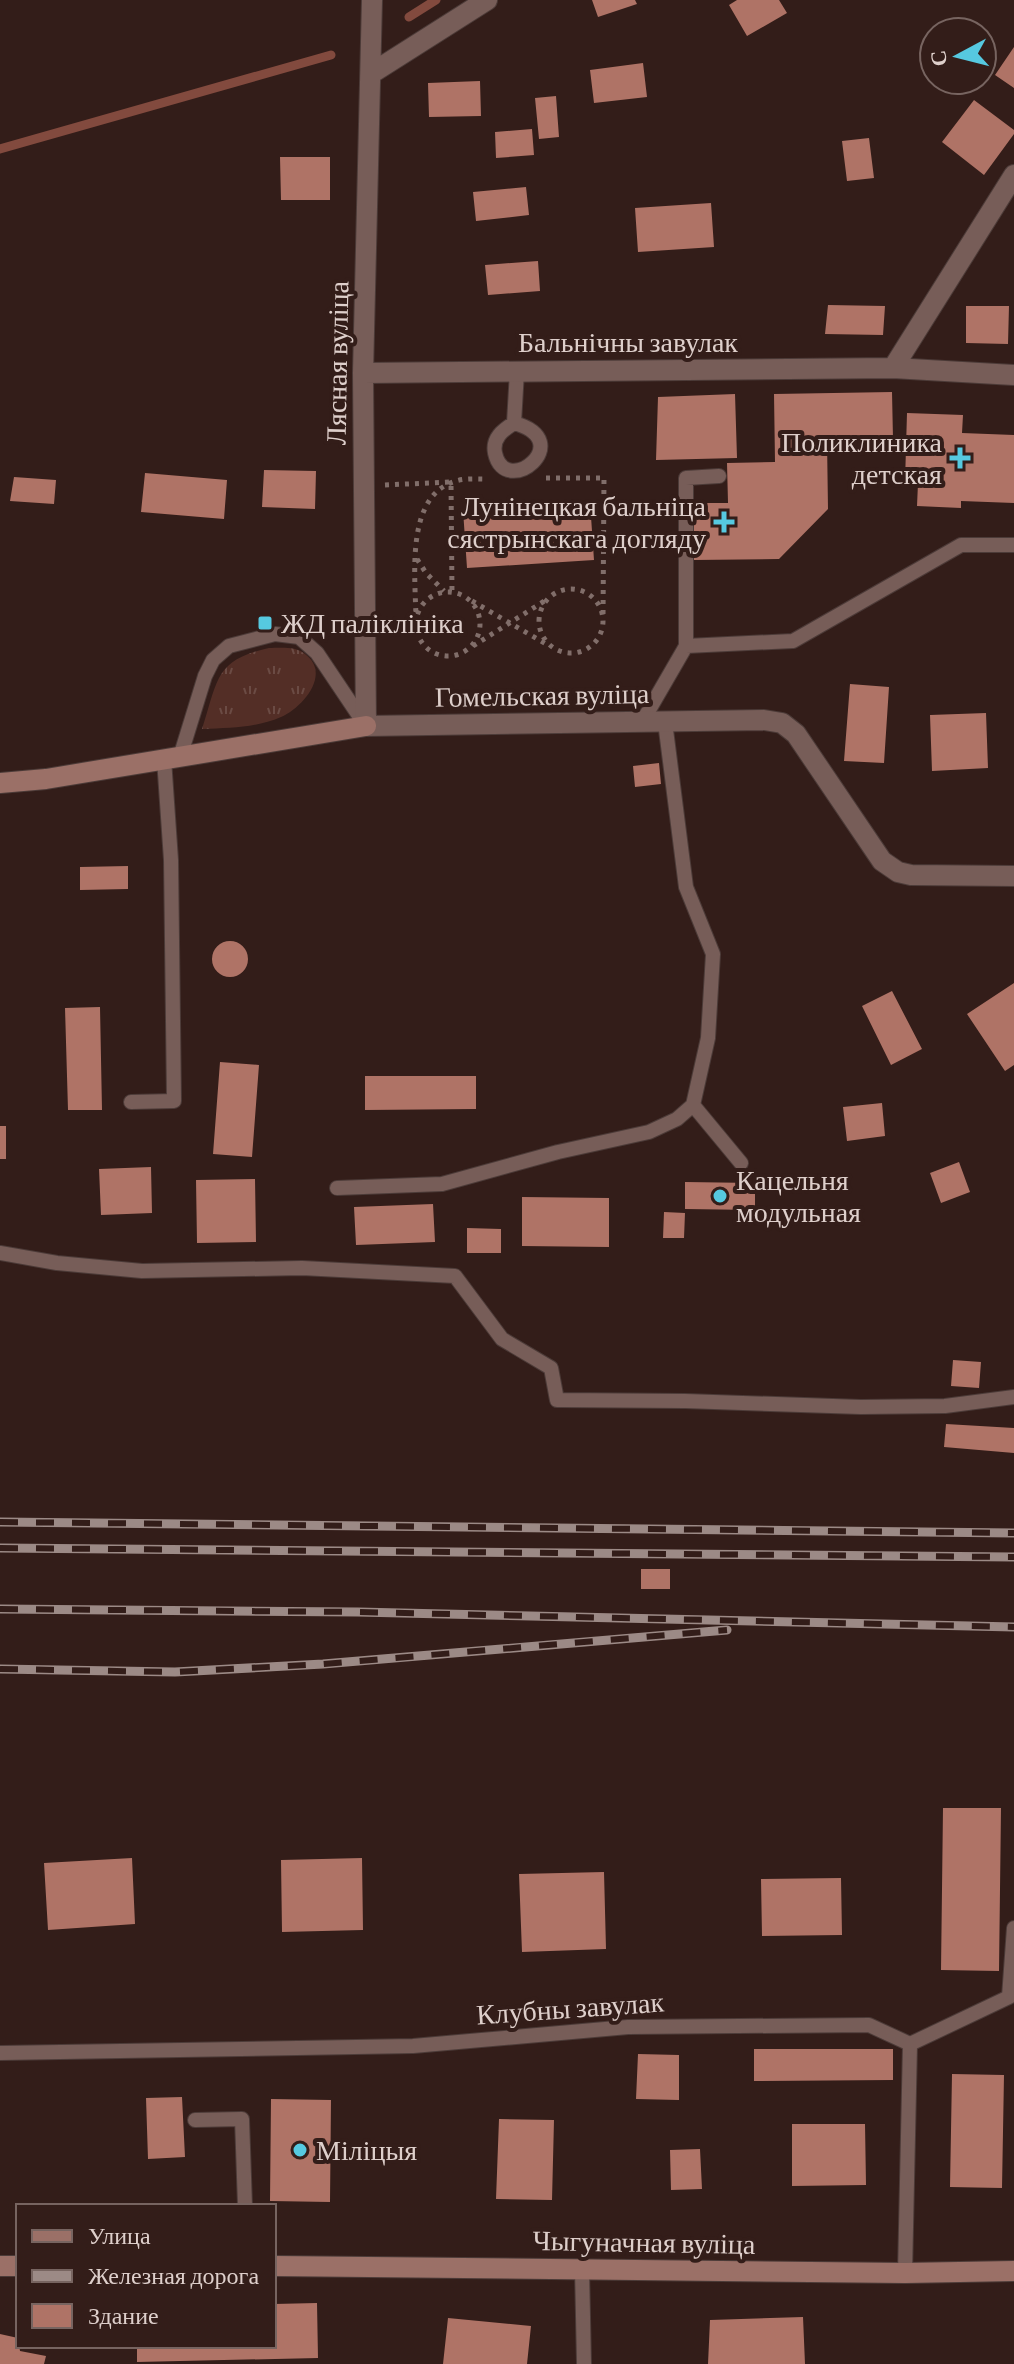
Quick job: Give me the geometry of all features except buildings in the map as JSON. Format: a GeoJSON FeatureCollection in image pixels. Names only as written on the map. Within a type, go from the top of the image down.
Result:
{"type":"FeatureCollection","features":[{"type":"Feature","properties":{"kind":"street"},"geometry":{"type":"LineString","coordinates":[[372,6],[391,0]]}},
{"type":"Feature","properties":{"kind":"street"},"geometry":{"type":"LineString","coordinates":[[372,73],[487,0]]}},
{"type":"Feature","properties":{"kind":"street","name":"Лясная вуліца"},"geometry":{"type":"LineString","coordinates":[[366,726],[363,373],[372,6]]}},
{"type":"Feature","properties":{"kind":"street"},"geometry":{"type":"LineString","coordinates":[[893,368],[1014,175]]}},
{"type":"Feature","properties":{"kind":"street","name":"Бальнічны завулак"},"geometry":{"type":"LineString","coordinates":[[363,373],[893,368],[1014,375]]}},
{"type":"Feature","properties":{"kind":"street","name":"Гомельская вуліца"},"geometry":{"type":"LineString","coordinates":[[0,783],[46,779],[366,726],[764,720],[782,723],[796,734],[882,861],[898,872],[1014,876]]}},
{"type":"Feature","properties":{"kind":"street","name":"Чыгуначная вуліца"},"geometry":{"type":"LineString","coordinates":[[276,2266],[905,2273],[1014,2271]]}},
{"type":"Feature","properties":{"kind":"lane"},"geometry":{"type":"LineString","coordinates":[[514,423],[517,371]]}},
{"type":"Feature","properties":{"kind":"lane"},"geometry":{"type":"LineString","coordinates":[[642,722],[686,646],[686,478],[719,476]]}},
{"type":"Feature","properties":{"kind":"lane"},"geometry":{"type":"LineString","coordinates":[[686,646],[793,641],[961,545],[1014,545]]}},
{"type":"Feature","properties":{"kind":"lane"},"geometry":{"type":"LineString","coordinates":[[131,1102],[174,1101],[172,758],[213,660],[229,646],[275,634],[299,637],[317,653],[366,726]]}},
{"type":"Feature","properties":{"kind":"lane"},"geometry":{"type":"LineString","coordinates":[[337,1188],[442,1184],[558,1152],[649,1132],[677,1119],[693,1105],[708,1038],[713,954],[686,887],[665,722]]}},
{"type":"Feature","properties":{"kind":"lane"},"geometry":{"type":"LineString","coordinates":[[693,1105],[741,1163]]}},
{"type":"Feature","properties":{"kind":"lane"},"geometry":{"type":"LineString","coordinates":[[0,1253],[57,1263],[142,1271],[302,1268],[455,1276],[502,1339],[551,1368],[557,1400],[861,1407],[945,1406],[1014,1397]]}},
{"type":"Feature","properties":{"kind":"lane"},"geometry":{"type":"LineString","coordinates":[[905,2273],[910,2044],[1009,1997],[1014,1928]]}},
{"type":"Feature","properties":{"kind":"lane","name":"Клубны завулак"},"geometry":{"type":"LineString","coordinates":[[0,2053],[413,2046],[643,2027],[869,2025],[910,2044]]}},
{"type":"Feature","properties":{"kind":"lane"},"geometry":{"type":"LineString","coordinates":[[195,2120],[242,2119],[245,2204]]}},
{"type":"Feature","properties":{"kind":"lane"},"geometry":{"type":"LineString","coordinates":[[582,2269],[584,2364]]}},
{"type":"Feature","properties":{"kind":"path"},"geometry":{"type":"LineString","coordinates":[[417,559],[426,573],[448,592],[471,601],[562,652],[583,651],[599,638],[603,618],[604,478],[542,478]]}},
{"type":"Feature","properties":{"kind":"path"},"geometry":{"type":"LineString","coordinates":[[385,500],[385,485],[496,479]]}},
{"type":"Feature","properties":{"kind":"path"},"geometry":{"type":"LineString","coordinates":[[451,482],[436,493],[424,508],[418,524],[416,622],[417,633],[429,650],[449,656],[468,648],[564,589],[585,592],[600,607],[603,618]]}},
{"type":"Feature","properties":{"kind":"path"},"geometry":{"type":"LineString","coordinates":[[448,592],[451,482]]}},
{"type":"Feature","properties":{"kind":"path"},"geometry":{"type":"LineString","coordinates":[[416,622],[423,603],[431,596],[448,592]]}},
{"type":"Feature","properties":{"kind":"path"},"geometry":{"type":"LineString","coordinates":[[551,596],[541,610],[539,620],[545,640],[553,647]]}},
{"type":"Feature","properties":{"kind":"path"},"geometry":{"type":"LineString","coordinates":[[468,648],[475,640],[480,620],[471,601]]}},
{"type":"Feature","properties":{"kind":"green space"},"geometry":{"type":"Polygon","coordinates":[[[269,648],[297,650],[313,662],[315,680],[305,698],[289,713],[271,721],[242,727],[202,729],[216,685],[228,666],[251,653],[269,648]]]}},
{"type":"Feature","properties":{"kind":"waterway"},"geometry":{"type":"LineString","coordinates":[[409,17],[436,0]]}},
{"type":"Feature","properties":{"kind":"waterway"},"geometry":{"type":"LineString","coordinates":[[0,149],[331,55]]}},
{"type":"Feature","properties":{"kind":"railway"},"geometry":{"type":"LineString","coordinates":[[0,1522],[1014,1533]]}},
{"type":"Feature","properties":{"kind":"railway"},"geometry":{"type":"LineString","coordinates":[[0,1548],[1014,1557]]}},
{"type":"Feature","properties":{"kind":"railway"},"geometry":{"type":"LineString","coordinates":[[0,1609],[358,1612],[1014,1627]]}},
{"type":"Feature","properties":{"kind":"railway"},"geometry":{"type":"LineString","coordinates":[[0,1669],[175,1672],[323,1664],[727,1630]]}},
{"type":"Feature","properties":{"kind":"place","name":"Поликлиника детская"},"geometry":{"type":"Point","coordinates":[960,458]}},
{"type":"Feature","properties":{"kind":"place","name":"Лунінецкая бальніца сястрынскага догляду"},"geometry":{"type":"Point","coordinates":[724,522]}},
{"type":"Feature","properties":{"kind":"place","name":"ЖД паліклініка"},"geometry":{"type":"Point","coordinates":[265,623]}},
{"type":"Feature","properties":{"kind":"place","name":"Кацельня модульная"},"geometry":{"type":"Point","coordinates":[720,1196]}},
{"type":"Feature","properties":{"kind":"place","name":"Міліцыя"},"geometry":{"type":"Point","coordinates":[300,2150]}}]}
